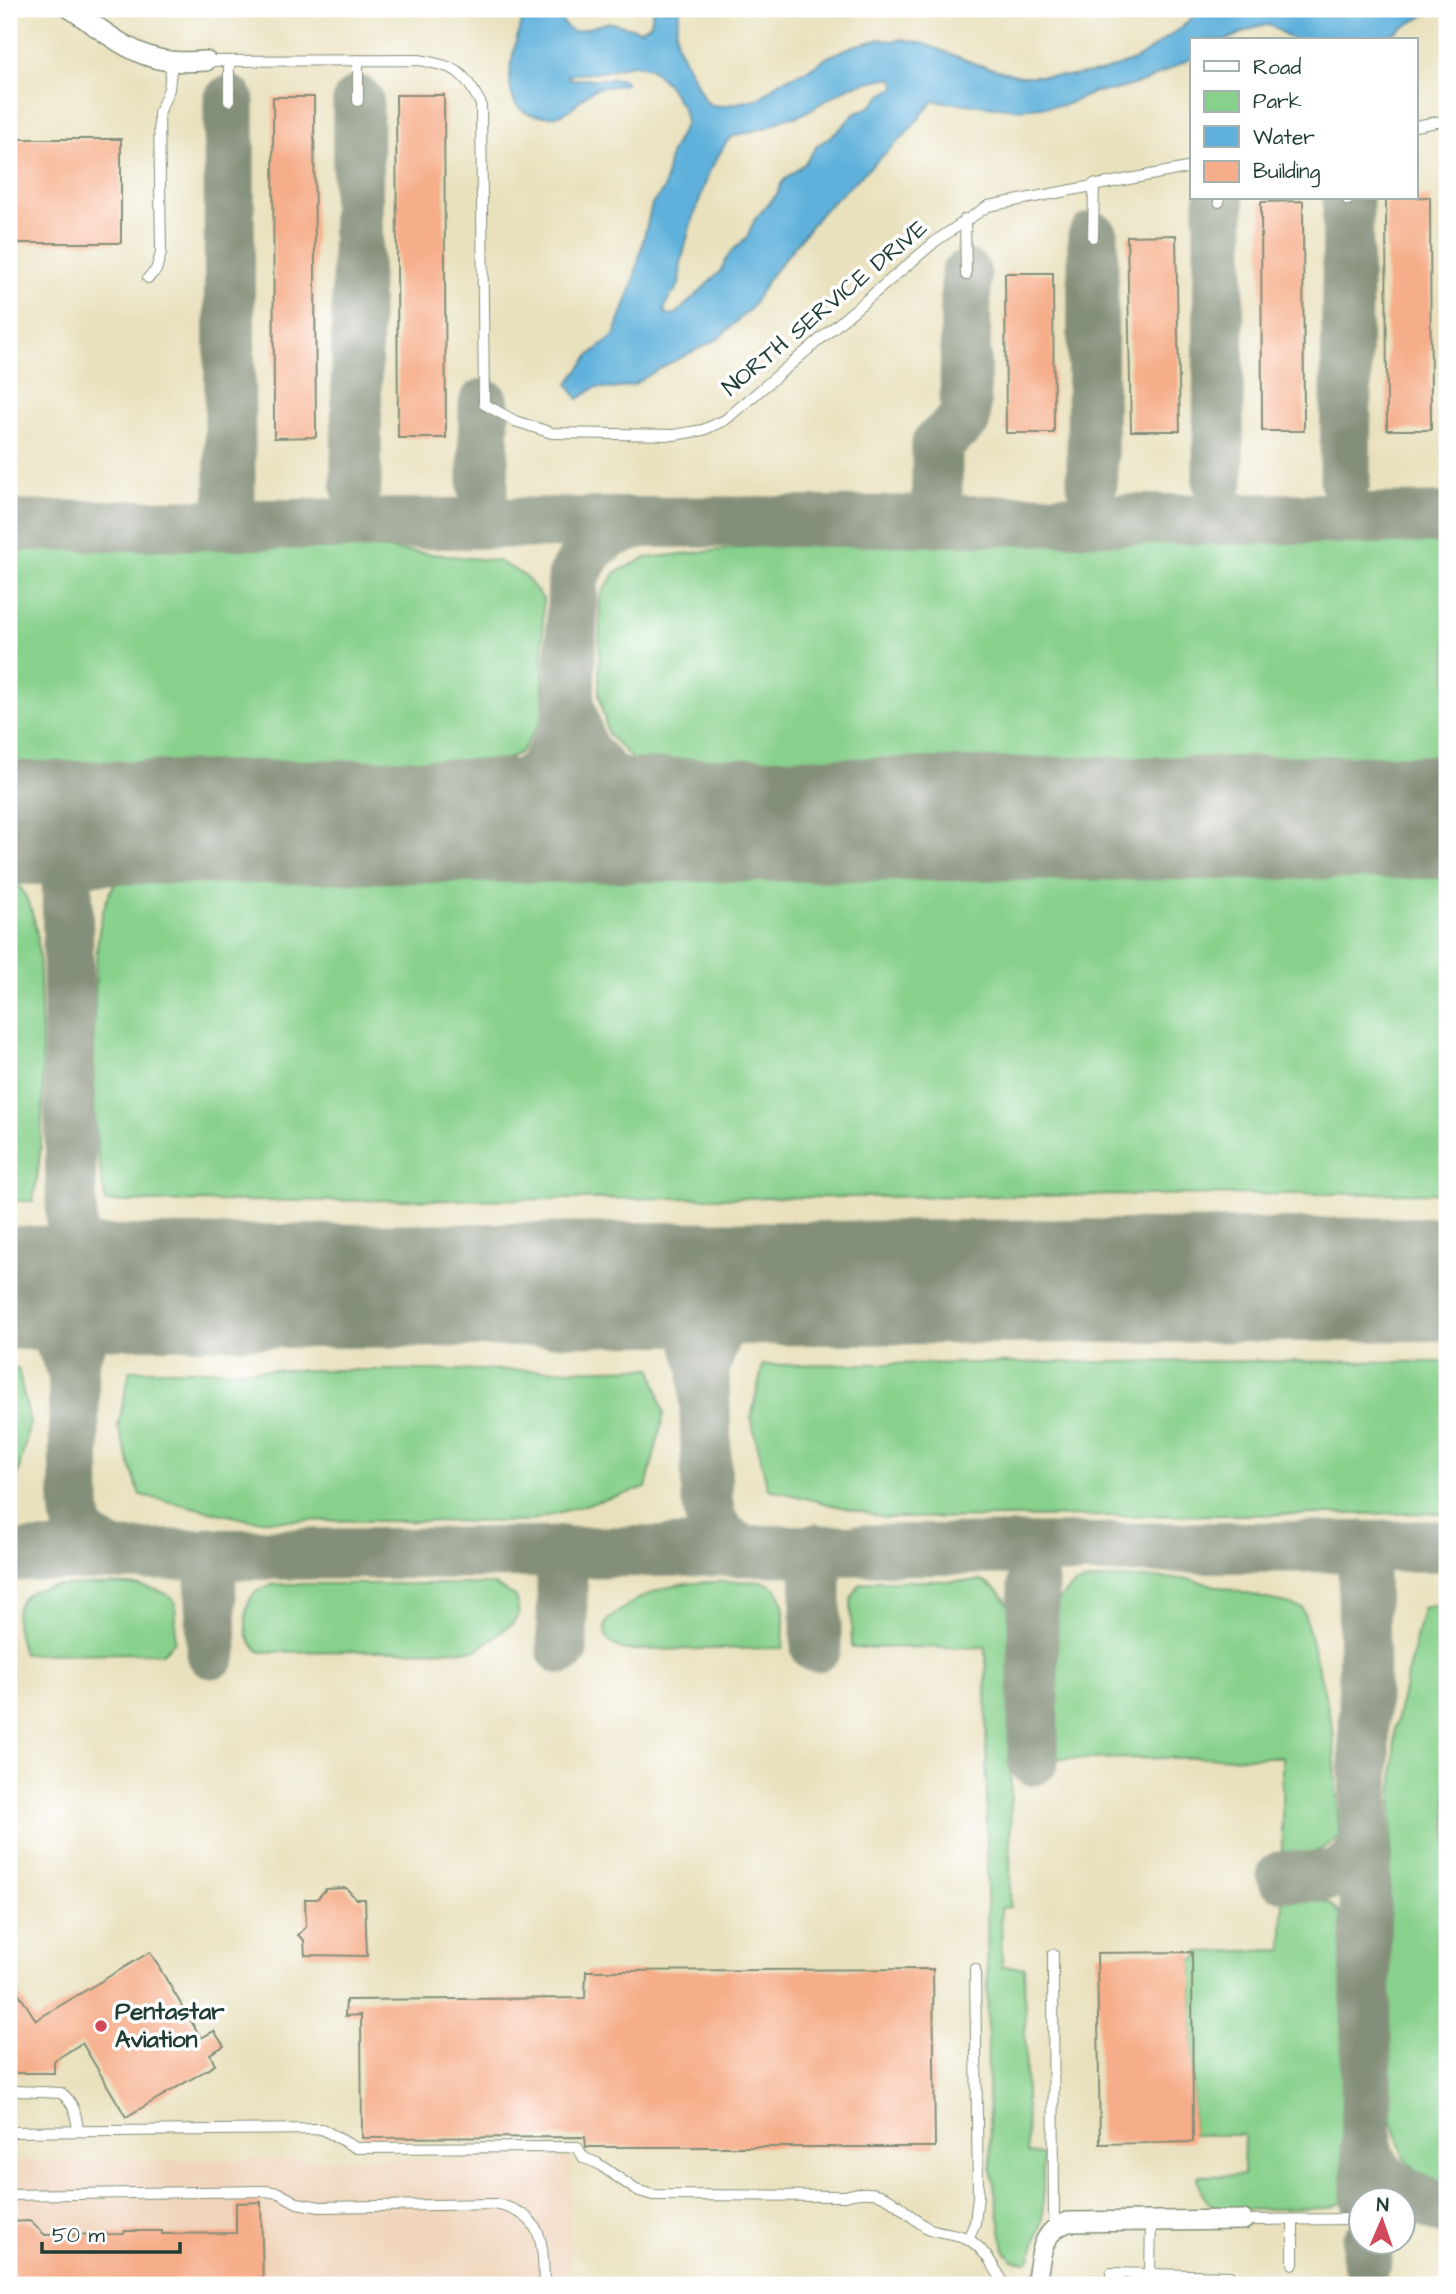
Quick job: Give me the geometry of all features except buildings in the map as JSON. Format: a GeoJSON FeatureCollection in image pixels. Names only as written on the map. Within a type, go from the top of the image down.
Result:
{"type":"FeatureCollection","features":[{"type":"Feature","properties":{"kind":"street"},"geometry":{"type":"LineString","coordinates":[[71,9],[110,36],[150,57],[172,62],[206,61]]}},
{"type":"Feature","properties":{"kind":"street"},"geometry":{"type":"LineString","coordinates":[[1036,2285],[1045,2239],[1054,2227],[1068,2222],[1243,2220]]}},
{"type":"Feature","properties":{"kind":"lane"},"geometry":{"type":"LineString","coordinates":[[206,61],[358,60],[358,101]]}},
{"type":"Feature","properties":{"kind":"lane","name":"NORTH SERVICE DRIVE"},"geometry":{"type":"LineString","coordinates":[[358,60],[419,60],[452,67],[469,82],[481,104],[484,404],[515,421],[552,433],[674,435],[703,430],[725,420],[937,240],[988,206],[1190,167]]}},
{"type":"Feature","properties":{"kind":"lane"},"geometry":{"type":"LineString","coordinates":[[229,61],[229,101]]}},
{"type":"Feature","properties":{"kind":"lane"},"geometry":{"type":"LineString","coordinates":[[148,278],[156,270],[160,253],[159,113],[169,89],[172,62]]}},
{"type":"Feature","properties":{"kind":"lane"},"geometry":{"type":"LineString","coordinates":[[1418,126],[1447,120]]}},
{"type":"Feature","properties":{"kind":"lane"},"geometry":{"type":"LineString","coordinates":[[1093,237],[1094,184]]}},
{"type":"Feature","properties":{"kind":"lane"},"geometry":{"type":"LineString","coordinates":[[965,219],[965,275]]}},
{"type":"Feature","properties":{"kind":"lane"},"geometry":{"type":"LineString","coordinates":[[1053,1954],[1054,2227]]}},
{"type":"Feature","properties":{"kind":"lane"},"geometry":{"type":"LineString","coordinates":[[968,2239],[975,2223],[978,2196],[975,1969]]}},
{"type":"Feature","properties":{"kind":"lane"},"geometry":{"type":"LineString","coordinates":[[18,2091],[61,2093],[76,2111],[78,2132]]}},
{"type":"Feature","properties":{"kind":"lane"},"geometry":{"type":"LineString","coordinates":[[9,2132],[322,2129],[356,2148],[578,2147],[584,2158],[597,2163],[636,2190],[653,2195],[845,2196],[872,2193],[886,2196],[928,2228],[968,2239],[990,2259],[1005,2285]]}},
{"type":"Feature","properties":{"kind":"lane"},"geometry":{"type":"LineString","coordinates":[[9,2195],[265,2191],[279,2193],[297,2203],[320,2207],[494,2204],[512,2207],[527,2216],[538,2229],[544,2259],[544,2285]]}},
{"type":"Feature","properties":{"kind":"lane"},"geometry":{"type":"LineString","coordinates":[[1243,2220],[1348,2219]]}},
{"type":"Feature","properties":{"kind":"lane"},"geometry":{"type":"LineString","coordinates":[[1293,2220],[1293,2264]]}},
{"type":"Feature","properties":{"kind":"lane"},"geometry":{"type":"LineString","coordinates":[[1150,2274],[1151,2221]]}},
{"type":"Feature","properties":{"kind":"lane"},"geometry":{"type":"LineString","coordinates":[[1111,2285],[1111,2273],[1230,2276]]}},
{"type":"Feature","properties":{"kind":"shaded area"},"geometry":{"type":"Polygon","coordinates":[[[571,2158],[570,2285],[9,2285],[9,2161],[571,2158]]]}},
{"type":"Feature","properties":{"kind":"green space"},"geometry":{"type":"Polygon","coordinates":[[[1396,537],[1447,541],[1447,767],[664,775],[637,764],[608,734],[599,694],[600,596],[616,572],[646,558],[795,542],[1396,537]]]}},
{"type":"Feature","properties":{"kind":"green space"},"geometry":{"type":"Polygon","coordinates":[[[357,546],[498,561],[525,576],[543,599],[543,718],[521,752],[482,773],[9,778],[9,548],[357,546]]]}},
{"type":"Feature","properties":{"kind":"green space"},"geometry":{"type":"Polygon","coordinates":[[[1447,855],[1447,1193],[106,1202],[98,1152],[93,1075],[98,937],[105,905],[118,880],[128,871],[150,864],[684,864],[1447,855]]]}},
{"type":"Feature","properties":{"kind":"green space"},"geometry":{"type":"Polygon","coordinates":[[[9,873],[30,907],[39,953],[43,1106],[33,1201],[9,1201],[9,873]]]}},
{"type":"Feature","properties":{"kind":"green space"},"geometry":{"type":"Polygon","coordinates":[[[1447,1362],[1447,1513],[885,1518],[768,1489],[751,1418],[763,1365],[1447,1362]]]}},
{"type":"Feature","properties":{"kind":"green space"},"geometry":{"type":"Polygon","coordinates":[[[652,1368],[664,1414],[646,1488],[525,1522],[249,1520],[140,1495],[118,1427],[130,1370],[652,1368]]]}},
{"type":"Feature","properties":{"kind":"green space"},"geometry":{"type":"Polygon","coordinates":[[[9,1369],[18,1369],[30,1423],[13,1494],[9,1495],[9,1369]]]}},
{"type":"Feature","properties":{"kind":"green space"},"geometry":{"type":"Polygon","coordinates":[[[1189,1579],[1303,1608],[1333,1727],[1339,1836],[1320,1850],[1306,1854],[1282,1855],[1282,1757],[1054,1759],[1054,1617],[1063,1595],[1074,1586],[1097,1580],[1189,1579]]]}},
{"type":"Feature","properties":{"kind":"green space"},"geometry":{"type":"Polygon","coordinates":[[[761,1581],[778,1591],[782,1599],[783,1648],[626,1650],[612,1644],[607,1638],[605,1624],[608,1620],[627,1606],[663,1589],[699,1583],[761,1581]]]}},
{"type":"Feature","properties":{"kind":"green space"},"geometry":{"type":"Polygon","coordinates":[[[876,1581],[981,1581],[1001,1594],[1012,1615],[1010,1907],[1001,1908],[1002,1967],[1024,1967],[1027,2153],[1043,2155],[1043,2219],[1030,2259],[1026,2262],[1012,2260],[1004,2250],[991,2165],[988,2092],[986,1647],[852,1648],[851,1599],[860,1584],[876,1581]]]}},
{"type":"Feature","properties":{"kind":"green space"},"geometry":{"type":"Polygon","coordinates":[[[276,1584],[492,1584],[515,1596],[519,1614],[513,1623],[477,1650],[261,1652],[250,1642],[247,1633],[248,1605],[257,1591],[276,1584]]]}},
{"type":"Feature","properties":{"kind":"green space"},"geometry":{"type":"Polygon","coordinates":[[[56,1586],[138,1586],[167,1595],[176,1603],[175,1641],[163,1653],[23,1654],[16,1622],[18,1607],[31,1592],[56,1586]]]}},
{"type":"Feature","properties":{"kind":"green space"},"geometry":{"type":"Polygon","coordinates":[[[1447,1602],[1447,2188],[1420,2174],[1404,2159],[1387,2105],[1387,1959],[1395,1728],[1423,1608],[1447,1602]]]}},
{"type":"Feature","properties":{"kind":"green space"},"geometry":{"type":"Polygon","coordinates":[[[1283,1897],[1325,1902],[1333,1906],[1343,1923],[1346,2195],[1343,2202],[1328,2208],[1222,2210],[1211,2205],[1204,2197],[1198,2176],[1243,2175],[1244,2135],[1193,2135],[1192,1959],[1199,1958],[1199,1952],[1283,1950],[1283,1897]]]}},
{"type":"Feature","properties":{"kind":"water"},"geometry":{"type":"Polygon","coordinates":[[[525,9],[563,9],[562,21],[574,32],[609,22],[640,30],[651,24],[653,9],[680,9],[676,31],[677,44],[704,99],[711,105],[723,106],[760,98],[779,82],[828,57],[853,46],[881,39],[902,39],[925,44],[976,64],[1020,76],[1071,76],[1104,71],[1137,59],[1182,27],[1201,9],[1436,9],[1387,38],[1291,38],[1269,25],[1258,26],[1231,38],[1190,38],[1190,59],[1146,81],[1116,90],[1095,92],[1065,105],[1018,109],[933,101],[907,133],[822,212],[769,278],[751,308],[718,339],[633,385],[613,389],[596,387],[578,399],[568,384],[590,355],[614,336],[633,283],[652,204],[664,189],[670,155],[686,122],[683,109],[668,85],[650,68],[632,64],[603,72],[568,75],[570,79],[622,79],[627,83],[595,89],[560,115],[533,115],[520,109],[513,98],[510,85],[513,52],[525,9]],[[886,78],[851,86],[799,116],[734,136],[727,141],[710,170],[690,227],[681,263],[679,285],[668,300],[664,311],[667,315],[676,314],[720,272],[729,254],[747,237],[755,219],[778,193],[784,180],[804,164],[817,146],[838,131],[854,114],[870,107],[882,95],[896,87],[893,79],[886,78]]]}},
{"type":"Feature","properties":{"kind":"taxiway"},"geometry":{"type":"LineString","coordinates":[[229,101],[230,494]]}},
{"type":"Feature","properties":{"kind":"taxiway"},"geometry":{"type":"LineString","coordinates":[[356,486],[358,101]]}},
{"type":"Feature","properties":{"kind":"taxiway"},"geometry":{"type":"LineString","coordinates":[[1345,481],[1348,200]]}},
{"type":"Feature","properties":{"kind":"taxiway"},"geometry":{"type":"LineString","coordinates":[[1218,482],[1219,202]]}},
{"type":"Feature","properties":{"kind":"taxiway"},"geometry":{"type":"LineString","coordinates":[[1092,484],[1093,237]]}},
{"type":"Feature","properties":{"kind":"taxiway"},"geometry":{"type":"LineString","coordinates":[[937,520],[937,444],[965,419],[966,275]]}},
{"type":"Feature","properties":{"kind":"taxiway"},"geometry":{"type":"LineString","coordinates":[[483,488],[484,404]]}},
{"type":"Feature","properties":{"kind":"taxiway"},"geometry":{"type":"LineString","coordinates":[[9,526],[1447,518]]}},
{"type":"Feature","properties":{"kind":"taxiway"},"geometry":{"type":"LineString","coordinates":[[436,822],[500,802],[541,772],[562,738],[569,705],[573,577],[590,548],[612,532],[641,523]]}},
{"type":"Feature","properties":{"kind":"taxiway"},"geometry":{"type":"LineString","coordinates":[[569,705],[583,750],[606,775],[650,805],[701,820]]}},
{"type":"Feature","properties":{"kind":"taxiway"},"geometry":{"type":"LineString","coordinates":[[26,823],[55,845],[67,869]]}},
{"type":"Feature","properties":{"kind":"taxiway"},"geometry":{"type":"LineString","coordinates":[[110,823],[83,841],[67,869],[75,1502],[77,1522],[83,1535],[94,1545],[113,1554]]}},
{"type":"Feature","properties":{"kind":"taxiway"},"geometry":{"type":"LineString","coordinates":[[704,1369],[718,1327],[742,1302],[779,1283]]}},
{"type":"Feature","properties":{"kind":"taxiway"},"geometry":{"type":"LineString","coordinates":[[626,1284],[660,1299],[695,1334],[704,1369],[707,1499],[711,1521],[723,1537],[740,1550]]}},
{"type":"Feature","properties":{"kind":"taxiway"},"geometry":{"type":"LineString","coordinates":[[73,1361],[93,1322],[112,1306],[153,1287]]}},
{"type":"Feature","properties":{"kind":"taxiway"},"geometry":{"type":"LineString","coordinates":[[9,1295],[21,1300],[41,1315],[56,1335],[72,1370]]}},
{"type":"Feature","properties":{"kind":"taxiway"},"geometry":{"type":"LineString","coordinates":[[1363,1546],[1367,2186]]}},
{"type":"Feature","properties":{"kind":"taxiway"},"geometry":{"type":"LineString","coordinates":[[9,1556],[1447,1546]]}},
{"type":"Feature","properties":{"kind":"taxiway"},"geometry":{"type":"LineString","coordinates":[[816,1549],[816,1647]]}},
{"type":"Feature","properties":{"kind":"taxiway"},"geometry":{"type":"LineString","coordinates":[[1033,1549],[1033,1760]]}},
{"type":"Feature","properties":{"kind":"taxiway"},"geometry":{"type":"LineString","coordinates":[[562,1551],[562,1649]]}},
{"type":"Feature","properties":{"kind":"taxiway"},"geometry":{"type":"LineString","coordinates":[[210,1553],[212,1653]]}},
{"type":"Feature","properties":{"kind":"taxiway"},"geometry":{"type":"LineString","coordinates":[[1282,1876],[1322,1876],[1344,1870],[1353,1863],[1364,1837]]}},
{"type":"Feature","properties":{"kind":"taxiway"},"geometry":{"type":"LineString","coordinates":[[1366,2147],[1371,2161],[1387,2181],[1409,2195],[1447,2211]]}},
{"type":"Feature","properties":{"kind":"runway"},"geometry":{"type":"LineString","coordinates":[[9,823],[1447,817]]}},
{"type":"Feature","properties":{"kind":"runway"},"geometry":{"type":"LineString","coordinates":[[9,1288],[1447,1279]]}},
{"type":"Feature","properties":{"kind":"place","name":"Pentastar Aviation"},"geometry":{"type":"Point","coordinates":[101,2026]}}]}
